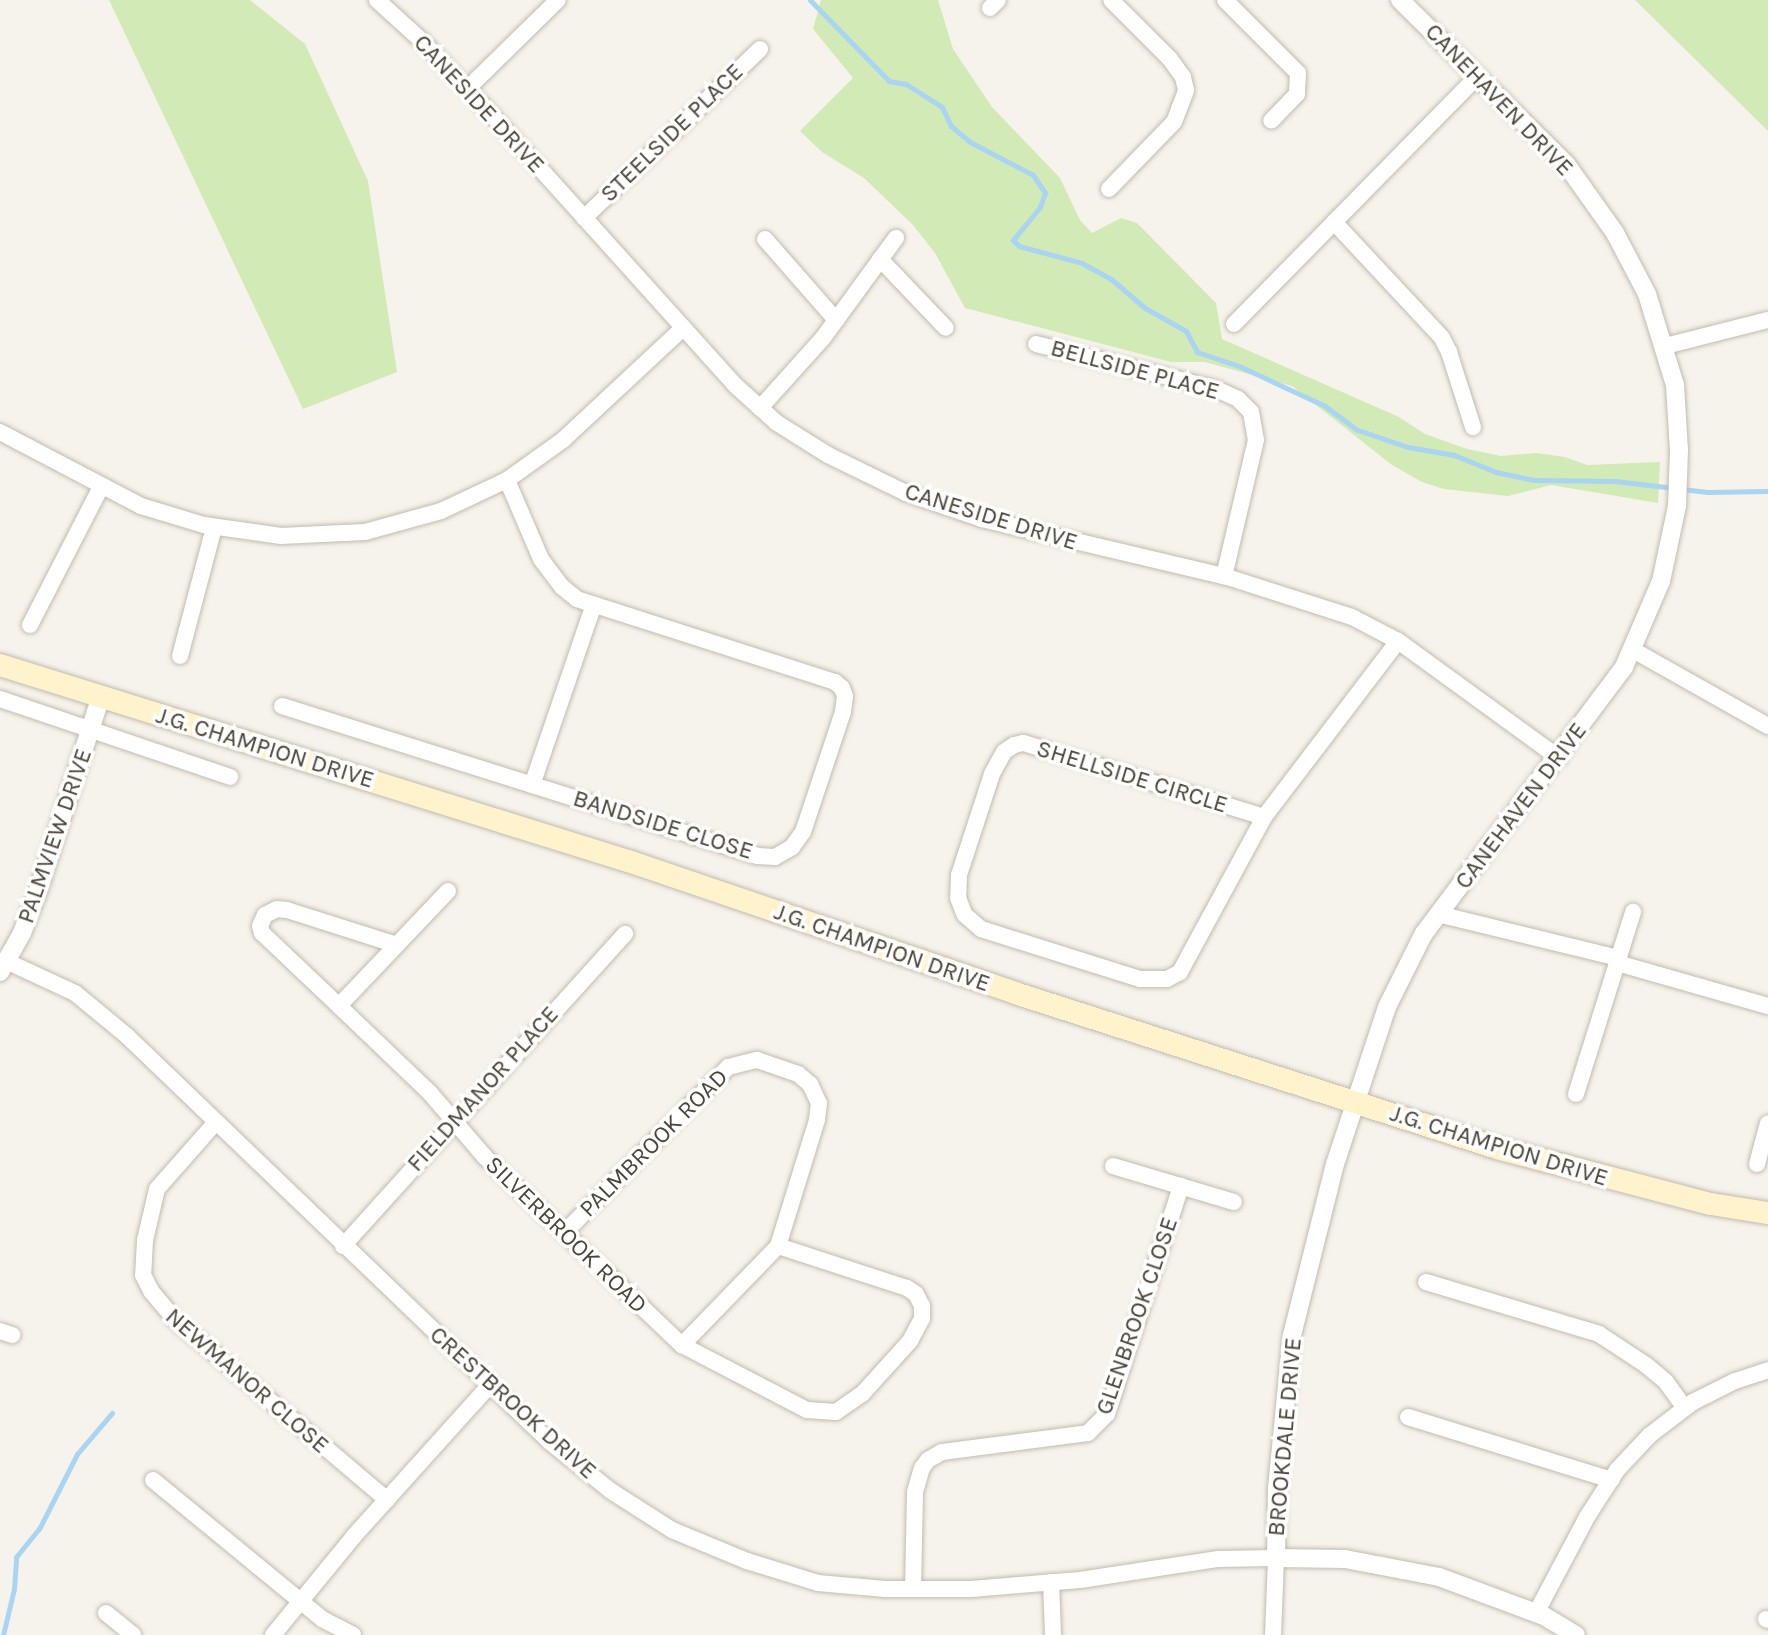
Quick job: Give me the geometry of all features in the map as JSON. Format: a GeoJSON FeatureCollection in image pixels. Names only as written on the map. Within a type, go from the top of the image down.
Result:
{"type":"FeatureCollection","features":[{"type":"Feature","properties":{"kind":"main road","name":"J.G. CHAMPION DRIVE"},"geometry":{"type":"LineString","coordinates":[[0,665],[631,862],[1015,993],[1355,1103],[1592,1175],[1711,1204],[1768,1213]]}},
{"type":"Feature","properties":{"kind":"street","name":"CANESIDE DRIVE"},"geometry":{"type":"LineString","coordinates":[[377,0],[467,89],[683,328],[760,408],[828,455],[906,493],[982,519],[1224,576],[1312,601],[1398,641],[1559,758]]}},
{"type":"Feature","properties":{"kind":"street"},"geometry":{"type":"LineString","coordinates":[[467,89],[558,0]]}},
{"type":"Feature","properties":{"kind":"street"},"geometry":{"type":"LineString","coordinates":[[1109,189],[1174,122],[1184,103],[1186,90],[1183,77],[1170,59],[1111,0]]}},
{"type":"Feature","properties":{"kind":"street"},"geometry":{"type":"LineString","coordinates":[[1225,0],[1298,73],[1297,94],[1271,121]]}},
{"type":"Feature","properties":{"kind":"street","name":"CANEHAVEN DRIVE"},"geometry":{"type":"LineString","coordinates":[[1355,1103],[1399,980],[1438,914],[1559,758],[1633,650],[1661,581],[1677,506],[1675,385],[1647,294],[1615,233],[1566,164],[1400,0]]}},
{"type":"Feature","properties":{"kind":"street","name":"STEELSIDE PLACE"},"geometry":{"type":"LineString","coordinates":[[584,218],[760,49]]}},
{"type":"Feature","properties":{"kind":"street"},"geometry":{"type":"LineString","coordinates":[[1234,324],[1478,76]]}},
{"type":"Feature","properties":{"kind":"street"},"geometry":{"type":"LineString","coordinates":[[1334,222],[1442,338],[1473,427]]}},
{"type":"Feature","properties":{"kind":"street"},"geometry":{"type":"LineString","coordinates":[[760,408],[836,320],[896,238]]}},
{"type":"Feature","properties":{"kind":"street"},"geometry":{"type":"LineString","coordinates":[[765,239],[836,320]]}},
{"type":"Feature","properties":{"kind":"street"},"geometry":{"type":"LineString","coordinates":[[880,259],[946,328]]}},
{"type":"Feature","properties":{"kind":"street"},"geometry":{"type":"LineString","coordinates":[[1665,346],[1768,320]]}},
{"type":"Feature","properties":{"kind":"street"},"geometry":{"type":"LineString","coordinates":[[0,432],[141,506],[214,527],[281,536],[365,532],[441,511],[507,480],[564,439],[683,328]]}},
{"type":"Feature","properties":{"kind":"street","name":"BELLSIDE PLACE"},"geometry":{"type":"LineString","coordinates":[[1036,344],[1216,389],[1238,399],[1251,412],[1256,440],[1224,576]]}},
{"type":"Feature","properties":{"kind":"street","name":"BANDSIDE CLOSE"},"geometry":{"type":"LineString","coordinates":[[282,706],[757,856],[775,857],[792,847],[803,832],[843,712],[845,696],[842,688],[835,682],[593,607],[570,593],[551,574],[530,537],[507,480]]}},
{"type":"Feature","properties":{"kind":"street"},"geometry":{"type":"LineString","coordinates":[[30,625],[102,485]]}},
{"type":"Feature","properties":{"kind":"street"},"geometry":{"type":"LineString","coordinates":[[180,656],[214,527]]}},
{"type":"Feature","properties":{"kind":"street"},"geometry":{"type":"LineString","coordinates":[[532,785],[593,607]]}},
{"type":"Feature","properties":{"kind":"street","name":"SHELLSIDE CIRCLE"},"geometry":{"type":"LineString","coordinates":[[1264,817],[1023,743],[1014,745],[1004,752],[992,774],[959,875],[958,898],[965,915],[981,929],[1140,979],[1167,979],[1180,972],[1264,817],[1398,641]]}},
{"type":"Feature","properties":{"kind":"street"},"geometry":{"type":"LineString","coordinates":[[1633,650],[1768,726]]}},
{"type":"Feature","properties":{"kind":"street","name":"PALMVIEW DRIVE"},"geometry":{"type":"LineString","coordinates":[[3,967],[22,933],[38,891],[101,696]]}},
{"type":"Feature","properties":{"kind":"street","name":"J.G. CHAMPION DRIVE"},"geometry":{"type":"LineString","coordinates":[[0,699],[230,777]]}},
{"type":"Feature","properties":{"kind":"street"},"geometry":{"type":"LineString","coordinates":[[339,1006],[448,891]]}},
{"type":"Feature","properties":{"kind":"street","name":"SILVERBROOK ROAD"},"geometry":{"type":"LineString","coordinates":[[397,945],[287,910],[277,909],[265,915],[260,926],[262,933],[400,1062],[453,1121],[682,1345],[807,1410],[836,1412],[863,1393],[917,1331],[922,1306],[916,1294],[893,1282],[778,1246]]}},
{"type":"Feature","properties":{"kind":"street"},"geometry":{"type":"LineString","coordinates":[[1576,1094],[1633,912]]}},
{"type":"Feature","properties":{"kind":"street"},"geometry":{"type":"LineString","coordinates":[[1438,914],[1618,960],[1768,1006]]}},
{"type":"Feature","properties":{"kind":"street","name":"FIELDMANOR PLACE"},"geometry":{"type":"LineString","coordinates":[[343,1246],[625,934]]}},
{"type":"Feature","properties":{"kind":"street","name":"CRESTBROOK DRIVE"},"geometry":{"type":"LineString","coordinates":[[3,967],[75,993],[127,1036],[550,1442],[611,1491],[672,1530],[747,1561],[818,1583],[913,1589],[1051,1582],[1218,1559],[1276,1558]]}},
{"type":"Feature","properties":{"kind":"street","name":"PALMBROOK ROAD"},"geometry":{"type":"LineString","coordinates":[[565,1232],[719,1072],[741,1062],[757,1060],[798,1074],[817,1092],[819,1103],[778,1246]]}},
{"type":"Feature","properties":{"kind":"street","name":"BROOKDALE DRIVE"},"geometry":{"type":"LineString","coordinates":[[1273,1635],[1277,1488],[1292,1335],[1335,1164],[1355,1103]]}},
{"type":"Feature","properties":{"kind":"street","name":"NEWMANOR CLOSE"},"geometry":{"type":"LineString","coordinates":[[216,1122],[157,1189],[145,1240],[143,1275],[151,1291],[175,1320],[387,1500]]}},
{"type":"Feature","properties":{"kind":"street"},"geometry":{"type":"LineString","coordinates":[[1757,1164],[1768,1123]]}},
{"type":"Feature","properties":{"kind":"street","name":"GLENBROOK CLOSE"},"geometry":{"type":"LineString","coordinates":[[1113,1166],[1234,1202]]}},
{"type":"Feature","properties":{"kind":"street","name":"GLENBROOK CLOSE"},"geometry":{"type":"LineString","coordinates":[[913,1589],[915,1492],[922,1468],[928,1460],[942,1452],[1088,1433],[1107,1414],[1181,1186]]}},
{"type":"Feature","properties":{"kind":"street"},"geometry":{"type":"LineString","coordinates":[[682,1345],[778,1246]]}},
{"type":"Feature","properties":{"kind":"street"},"geometry":{"type":"LineString","coordinates":[[1426,1282],[1599,1334],[1666,1382],[1685,1408]]}},
{"type":"Feature","properties":{"kind":"street"},"geometry":{"type":"LineString","coordinates":[[1536,1613],[1611,1480],[1650,1435],[1685,1408],[1735,1381],[1768,1370]]}},
{"type":"Feature","properties":{"kind":"street"},"geometry":{"type":"LineString","coordinates":[[273,1635],[387,1500],[491,1384]]}},
{"type":"Feature","properties":{"kind":"street"},"geometry":{"type":"LineString","coordinates":[[1408,1417],[1611,1480]]}},
{"type":"Feature","properties":{"kind":"street"},"geometry":{"type":"LineString","coordinates":[[153,1480],[301,1602],[340,1630],[353,1635]]}},
{"type":"Feature","properties":{"kind":"street"},"geometry":{"type":"LineString","coordinates":[[1276,1558],[1345,1559],[1391,1566],[1493,1594],[1576,1635]]}},
{"type":"Feature","properties":{"kind":"street"},"geometry":{"type":"LineString","coordinates":[[1051,1582],[1053,1635]]}},
{"type":"Feature","properties":{"kind":"street"},"geometry":{"type":"LineString","coordinates":[[106,1613],[133,1635]]}},
{"type":"Feature","properties":{"kind":"green space"},"geometry":{"type":"Polygon","coordinates":[[[109,0],[250,0],[305,44],[368,181],[397,372],[303,409],[109,0]]]}},
{"type":"Feature","properties":{"kind":"green space"},"geometry":{"type":"Polygon","coordinates":[[[821,0],[938,0],[953,49],[992,107],[1060,178],[1080,220],[1092,233],[1121,218],[1137,223],[1216,303],[1222,339],[1399,417],[1425,434],[1467,449],[1501,456],[1536,453],[1565,457],[1587,465],[1660,462],[1658,503],[1551,485],[1508,496],[1444,489],[1422,482],[1392,465],[1292,386],[1205,362],[1171,362],[965,308],[935,253],[913,225],[864,178],[822,152],[800,131],[853,78],[813,29],[821,0]]]}},
{"type":"Feature","properties":{"kind":"green space"},"geometry":{"type":"Polygon","coordinates":[[[1635,0],[1768,0],[1768,131],[1635,0]]]}},
{"type":"Feature","properties":{"kind":"waterway"},"geometry":{"type":"LineString","coordinates":[[810,0],[889,81],[906,84],[942,107],[951,126],[970,142],[1033,175],[1045,193],[1040,207],[1013,240],[1019,246],[1082,263],[1111,279],[1145,308],[1186,331],[1197,352],[1239,366],[1325,406],[1355,429],[1408,447],[1454,455],[1496,472],[1533,480],[1615,481],[1707,492],[1768,491]]}},
{"type":"Feature","properties":{"kind":"waterway"},"geometry":{"type":"LineString","coordinates":[[3,1635],[14,1589],[16,1557],[39,1529],[77,1454],[112,1413]]}}]}
